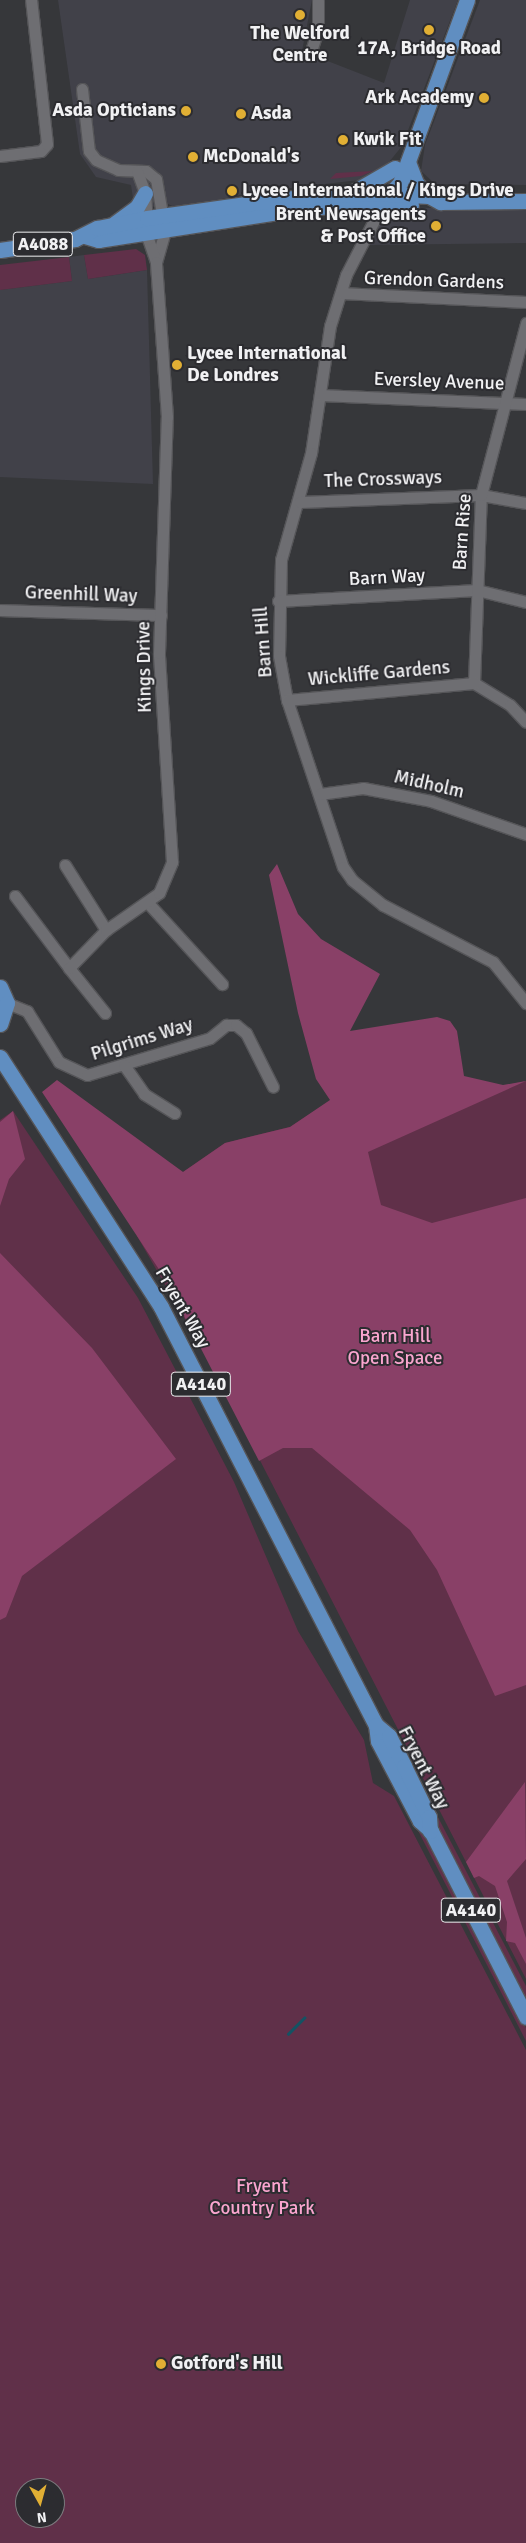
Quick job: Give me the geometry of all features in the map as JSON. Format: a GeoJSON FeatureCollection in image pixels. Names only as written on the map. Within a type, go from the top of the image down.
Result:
{"type":"FeatureCollection","features":[{"type":"Feature","properties":{"kind":"main road"},"geometry":{"type":"LineString","coordinates":[[85,236],[98,240],[147,226],[164,216],[298,197],[346,194],[386,199],[398,189],[404,160],[467,0]]}},
{"type":"Feature","properties":{"kind":"main road"},"geometry":{"type":"LineString","coordinates":[[346,194],[404,160]]}},
{"type":"Feature","properties":{"kind":"main road"},"geometry":{"type":"LineString","coordinates":[[404,160],[416,183],[435,199]]}},
{"type":"Feature","properties":{"kind":"main road"},"geometry":{"type":"LineString","coordinates":[[85,236],[112,226],[139,206],[145,193]]}},
{"type":"Feature","properties":{"kind":"main road"},"geometry":{"type":"LineString","coordinates":[[112,226],[147,226],[165,231],[284,210],[386,199],[526,201]]}},
{"type":"Feature","properties":{"kind":"main road","name":"A4088"},"geometry":{"type":"LineString","coordinates":[[0,250],[85,236]]}},
{"type":"Feature","properties":{"kind":"main road"},"geometry":{"type":"LineString","coordinates":[[0,987],[7,1003],[0,1024]]}},
{"type":"Feature","properties":{"kind":"main road","name":"Fryent Way"},"geometry":{"type":"LineString","coordinates":[[0,1058],[161,1307],[376,1725],[378,1741],[420,1821],[430,1831],[526,2017]]}},
{"type":"Feature","properties":{"kind":"street"},"geometry":{"type":"LineString","coordinates":[[0,156],[42,151],[47,144],[31,0]]}},
{"type":"Feature","properties":{"kind":"street"},"geometry":{"type":"LineString","coordinates":[[310,50],[318,29],[318,0]]}},
{"type":"Feature","properties":{"kind":"street"},"geometry":{"type":"LineString","coordinates":[[82,89],[89,151],[96,160],[118,170],[137,171],[154,176],[164,216],[165,231],[156,262]]}},
{"type":"Feature","properties":{"kind":"street"},"geometry":{"type":"LineString","coordinates":[[137,171],[145,193],[147,226],[156,262]]}},
{"type":"Feature","properties":{"kind":"street","name":"Barn Hill"},"geometry":{"type":"LineString","coordinates":[[386,199],[341,293],[330,326],[320,395],[300,502],[282,560],[278,601],[279,656],[287,700],[344,867],[352,880],[383,905],[493,962],[526,1003]]}},
{"type":"Feature","properties":{"kind":"street","name":"Kings Drive"},"geometry":{"type":"LineString","coordinates":[[69,968],[106,930],[148,903],[167,881],[172,862],[159,653],[167,417],[156,262]]}},
{"type":"Feature","properties":{"kind":"street","name":"Grendon Gardens"},"geometry":{"type":"LineString","coordinates":[[341,293],[526,302]]}},
{"type":"Feature","properties":{"kind":"street","name":"Barn Rise"},"geometry":{"type":"LineString","coordinates":[[474,683],[482,495],[526,323]]}},
{"type":"Feature","properties":{"kind":"street","name":"Eversley Avenue"},"geometry":{"type":"LineString","coordinates":[[320,395],[505,400],[526,404]]}},
{"type":"Feature","properties":{"kind":"street","name":"The Crossways"},"geometry":{"type":"LineString","coordinates":[[300,502],[482,495],[526,502]]}},
{"type":"Feature","properties":{"kind":"street","name":"Barn Way"},"geometry":{"type":"LineString","coordinates":[[278,601],[477,590],[526,602]]}},
{"type":"Feature","properties":{"kind":"street","name":"Greenhill Way"},"geometry":{"type":"LineString","coordinates":[[0,610],[161,614]]}},
{"type":"Feature","properties":{"kind":"street"},"geometry":{"type":"LineString","coordinates":[[474,683],[510,705],[526,722]]}},
{"type":"Feature","properties":{"kind":"street","name":"Wickliffe Gardens"},"geometry":{"type":"LineString","coordinates":[[287,700],[474,683]]}},
{"type":"Feature","properties":{"kind":"street","name":"Midholm"},"geometry":{"type":"LineString","coordinates":[[320,794],[363,788],[431,801],[526,834]]}},
{"type":"Feature","properties":{"kind":"street"},"geometry":{"type":"LineString","coordinates":[[65,865],[106,930]]}},
{"type":"Feature","properties":{"kind":"street"},"geometry":{"type":"LineString","coordinates":[[15,896],[69,968],[106,1013]]}},
{"type":"Feature","properties":{"kind":"street"},"geometry":{"type":"LineString","coordinates":[[148,903],[222,984]]}},
{"type":"Feature","properties":{"kind":"street","name":"Pilgrims Way"},"geometry":{"type":"LineString","coordinates":[[7,1003],[27,1011],[59,1062],[87,1075],[210,1038],[226,1025],[236,1025],[246,1033],[273,1087]]}},
{"type":"Feature","properties":{"kind":"street"},"geometry":{"type":"LineString","coordinates":[[124,1065],[144,1094],[175,1114]]}},
{"type":"Feature","properties":{"kind":"shaded area"},"geometry":{"type":"Polygon","coordinates":[[[58,0],[312,0],[302,51],[384,83],[410,0],[458,0],[402,146],[381,172],[368,179],[248,193],[179,209],[166,203],[135,212],[131,185],[96,177],[80,154],[58,0]]]}},
{"type":"Feature","properties":{"kind":"shaded area","name":"Ark Academy"},"geometry":{"type":"Polygon","coordinates":[[[480,0],[526,0],[526,185],[435,184],[421,171],[425,145],[480,0]]]}},
{"type":"Feature","properties":{"kind":"shaded area"},"geometry":{"type":"Polygon","coordinates":[[[391,207],[526,210],[526,243],[367,245],[391,207]]]}},
{"type":"Feature","properties":{"kind":"shaded area"},"geometry":{"type":"Polygon","coordinates":[[[84,255],[88,279],[147,270],[153,484],[0,477],[0,290],[72,281],[69,257],[84,255]]]}},
{"type":"Feature","properties":{"kind":"green space"},"geometry":{"type":"Polygon","coordinates":[[[373,171],[361,176],[330,179],[336,173],[373,171]]]}},
{"type":"Feature","properties":{"kind":"green space"},"geometry":{"type":"Polygon","coordinates":[[[136,249],[145,255],[147,270],[88,279],[84,255],[136,249]]]}},
{"type":"Feature","properties":{"kind":"green space"},"geometry":{"type":"Polygon","coordinates":[[[69,257],[72,281],[0,290],[0,265],[69,257]]]}},
{"type":"Feature","properties":{"kind":"green space","name":"Barn Hill Open Space"},"geometry":{"type":"Polygon","coordinates":[[[277,864],[298,914],[321,939],[380,974],[350,1031],[437,1017],[450,1021],[457,1031],[464,1076],[503,1085],[526,1081],[368,1152],[381,1205],[432,1223],[526,1198],[526,1685],[495,1696],[437,1570],[410,1530],[312,1448],[283,1448],[259,1461],[164,1277],[42,1092],[57,1080],[183,1172],[225,1143],[290,1127],[330,1100],[316,1079],[298,1013],[269,875],[277,864]]]}},
{"type":"Feature","properties":{"kind":"green space","name":"Barn Hill Open Space"},"geometry":{"type":"Polygon","coordinates":[[[526,1081],[526,1979],[209,1361],[137,1236],[162,1158],[183,1172],[225,1143],[290,1127],[331,1100],[338,1121],[526,1081]]]}},
{"type":"Feature","properties":{"kind":"green space","name":"Fryent Country Park"},"geometry":{"type":"Polygon","coordinates":[[[13,1111],[138,1298],[234,1482],[298,1631],[364,1740],[373,1783],[394,1796],[526,2050],[526,2543],[0,2543],[0,1120],[13,1111]]]}},
{"type":"Feature","properties":{"kind":"green space"},"geometry":{"type":"Polygon","coordinates":[[[13,1111],[25,1159],[9,1179],[0,1206],[0,1122],[13,1111]]]}},
{"type":"Feature","properties":{"kind":"green space"},"geometry":{"type":"Polygon","coordinates":[[[0,1253],[92,1348],[176,1459],[22,1576],[6,1617],[0,1620],[0,1253]]]}},
{"type":"Feature","properties":{"kind":"green space"},"geometry":{"type":"Polygon","coordinates":[[[525,1782],[526,1859],[507,1881],[526,1938],[526,1964],[515,1943],[506,1941],[507,1922],[495,1886],[479,1876],[474,1878],[466,1862],[525,1782]]]}},
{"type":"Feature","properties":{"kind":"green space"},"geometry":{"type":"Polygon","coordinates":[[[429,1800],[526,1986],[526,2002],[425,1802],[429,1800]]]}},
{"type":"Feature","properties":{"kind":"green space"},"geometry":{"type":"Polygon","coordinates":[[[414,1812],[526,2028],[526,2041],[410,1815],[414,1812]]]}},
{"type":"Feature","properties":{"kind":"waterway"},"geometry":{"type":"LineString","coordinates":[[288,2034],[304,2018]]}},
{"type":"Feature","properties":{"kind":"place","name":"The Welford Centre"},"geometry":{"type":"Point","coordinates":[300,15]}},
{"type":"Feature","properties":{"kind":"place","name":"17A, Bridge Road"},"geometry":{"type":"Point","coordinates":[429,30]}},
{"type":"Feature","properties":{"kind":"place","name":"Ark Academy"},"geometry":{"type":"Point","coordinates":[484,98]}},
{"type":"Feature","properties":{"kind":"place","name":"Asda Opticians"},"geometry":{"type":"Point","coordinates":[186,111]}},
{"type":"Feature","properties":{"kind":"place","name":"Asda"},"geometry":{"type":"Point","coordinates":[241,114]}},
{"type":"Feature","properties":{"kind":"place","name":"Kwik Fit"},"geometry":{"type":"Point","coordinates":[343,140]}},
{"type":"Feature","properties":{"kind":"place","name":"McDonald's"},"geometry":{"type":"Point","coordinates":[193,157]}},
{"type":"Feature","properties":{"kind":"place","name":"Lycee International / Kings Drive"},"geometry":{"type":"Point","coordinates":[232,191]}},
{"type":"Feature","properties":{"kind":"place","name":"Brent Newsagents & Post Office"},"geometry":{"type":"Point","coordinates":[436,226]}},
{"type":"Feature","properties":{"kind":"place","name":"Lycee International De Londres"},"geometry":{"type":"Point","coordinates":[177,365]}},
{"type":"Feature","properties":{"kind":"place","name":"Gotford's Hill"},"geometry":{"type":"Point","coordinates":[161,2364]}}]}
